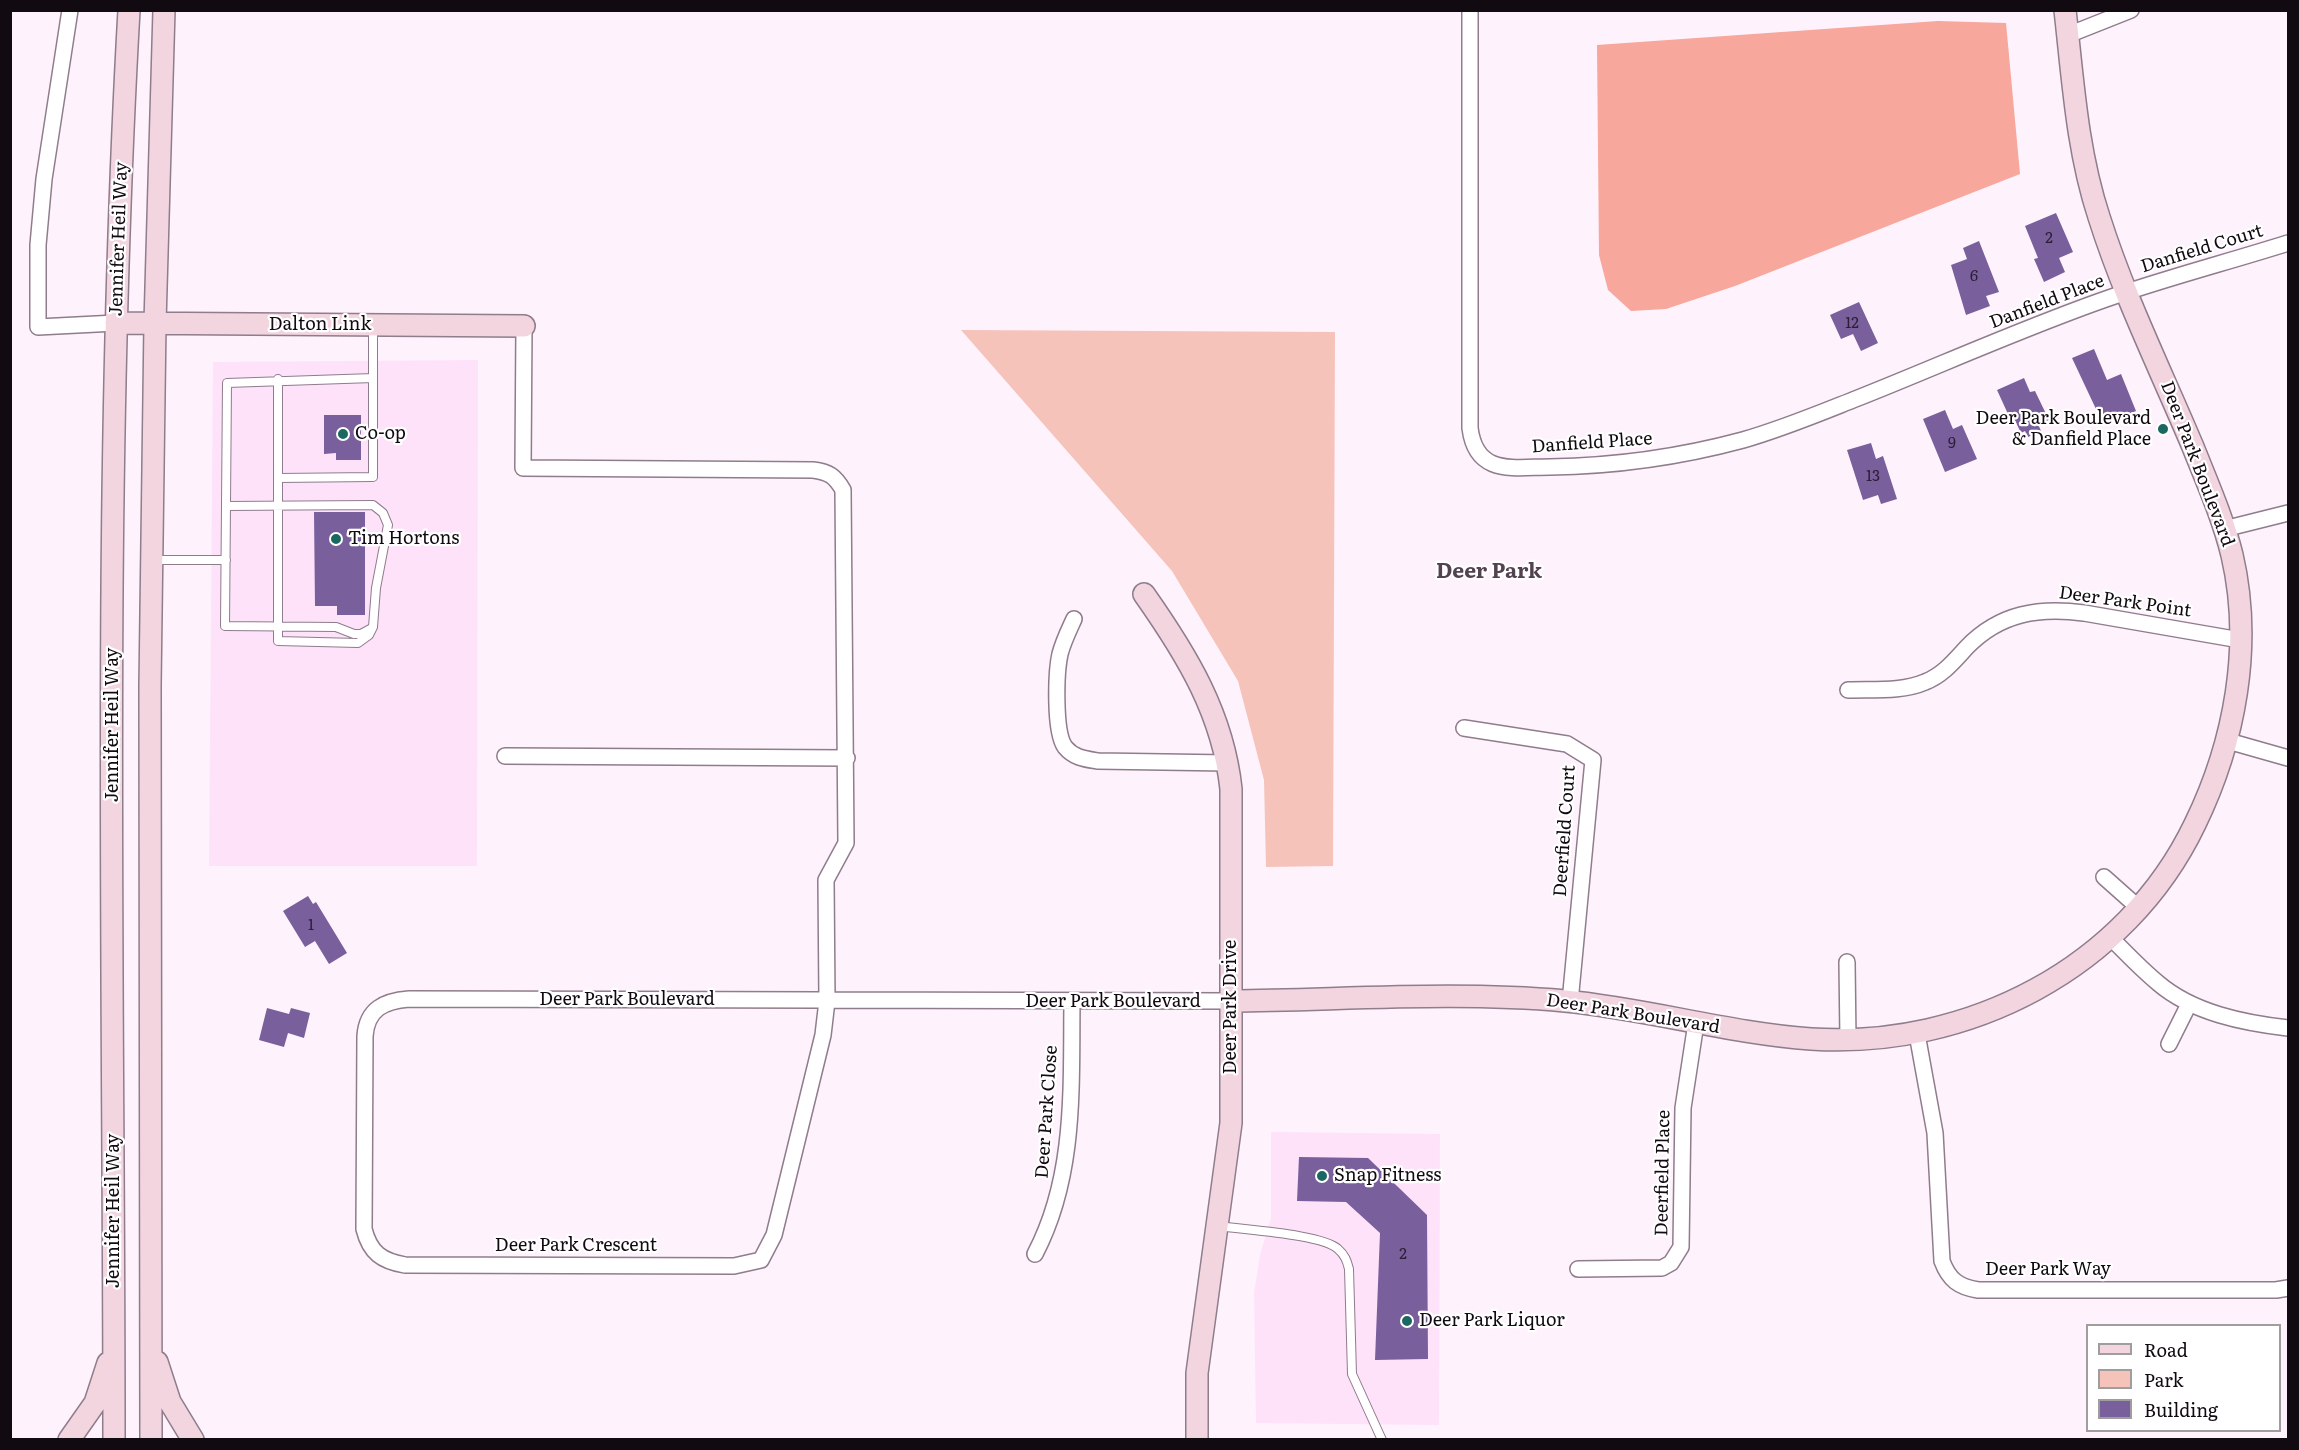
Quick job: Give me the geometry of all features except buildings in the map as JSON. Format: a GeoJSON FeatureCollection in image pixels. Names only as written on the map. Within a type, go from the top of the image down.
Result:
{"type":"FeatureCollection","features":[{"type":"Feature","properties":{"kind":"street"},"geometry":{"type":"LineString","coordinates":[[69,10],[44,179],[38,244],[38,327],[116,323]]}},
{"type":"Feature","properties":{"kind":"street","name":"Jennifer Heil Way"},"geometry":{"type":"LineString","coordinates":[[114,1440],[113,460],[116,323],[129,10]]}},
{"type":"Feature","properties":{"kind":"street","name":"Jennifer Heil Way"},"geometry":{"type":"LineString","coordinates":[[151,1440],[151,560],[164,10]]}},
{"type":"Feature","properties":{"kind":"street","name":"Danfield Place"},"geometry":{"type":"LineString","coordinates":[[1470,10],[1470,428],[1474,447],[1479,457],[1486,462],[1512,467],[1605,464],[1663,457],[1743,440],[1802,420],[2128,292]]}},
{"type":"Feature","properties":{"kind":"street","name":"Deer Park Boulevard"},"geometry":{"type":"LineString","coordinates":[[376,1008],[387,1002],[410,999],[1072,1002],[1496,997],[1570,1002],[1773,1035],[1848,1040],[1917,1034],[1955,1024],[2026,996],[2055,979],[2111,938],[2140,909],[2182,851],[2206,801],[2228,741],[2236,693],[2240,640],[2237,580],[2224,529],[2100,221],[2083,159],[2065,10]]}},
{"type":"Feature","properties":{"kind":"street"},"geometry":{"type":"LineString","coordinates":[[2068,35],[2132,10]]}},
{"type":"Feature","properties":{"kind":"street","name":"Danfield Court"},"geometry":{"type":"LineString","coordinates":[[2128,292],[2289,243]]}},
{"type":"Feature","properties":{"kind":"street","name":"Dalton Link"},"geometry":{"type":"LineString","coordinates":[[116,323],[524,326]]}},
{"type":"Feature","properties":{"kind":"street","name":"Deer Park Crescent"},"geometry":{"type":"LineString","coordinates":[[376,1008],[366,1026],[365,1036],[364,1229],[367,1242],[374,1253],[385,1260],[405,1265],[734,1266],[761,1260],[774,1235],[821,1051],[827,1001],[826,880],[846,843],[843,490],[836,478],[827,472],[813,470],[522,468],[524,326]]}},
{"type":"Feature","properties":{"kind":"street"},"geometry":{"type":"LineString","coordinates":[[2224,529],[2289,513]]}},
{"type":"Feature","properties":{"kind":"street","name":"Deer Park Drive"},"geometry":{"type":"LineString","coordinates":[[1144,594],[1200,680],[1218,724],[1228,763],[1231,789],[1231,1123],[1219,1226],[1197,1373],[1197,1440]]}},
{"type":"Feature","properties":{"kind":"street","name":"Deer Park Point"},"geometry":{"type":"LineString","coordinates":[[1848,690],[1896,689],[1924,683],[1944,671],[1979,635],[1994,625],[2028,612],[2064,610],[2084,612],[2240,640]]}},
{"type":"Feature","properties":{"kind":"street"},"geometry":{"type":"LineString","coordinates":[[1074,619],[1060,653],[1059,666],[1059,735],[1071,753],[1081,759],[1098,761],[1228,763]]}},
{"type":"Feature","properties":{"kind":"street","name":"Deerfield Court"},"geometry":{"type":"LineString","coordinates":[[1464,728],[1567,744],[1593,760],[1570,1002]]}},
{"type":"Feature","properties":{"kind":"street"},"geometry":{"type":"LineString","coordinates":[[2228,741],[2289,758]]}},
{"type":"Feature","properties":{"kind":"street"},"geometry":{"type":"LineString","coordinates":[[505,756],[847,758]]}},
{"type":"Feature","properties":{"kind":"street"},"geometry":{"type":"LineString","coordinates":[[2104,877],[2140,909]]}},
{"type":"Feature","properties":{"kind":"street"},"geometry":{"type":"LineString","coordinates":[[2111,938],[2158,984],[2189,1004],[2246,1021],[2289,1028]]}},
{"type":"Feature","properties":{"kind":"street"},"geometry":{"type":"LineString","coordinates":[[1847,962],[1848,1040]]}},
{"type":"Feature","properties":{"kind":"street","name":"Deer Park Close"},"geometry":{"type":"LineString","coordinates":[[1035,1254],[1056,1209],[1065,1167],[1070,1107],[1072,1002]]}},
{"type":"Feature","properties":{"kind":"street"},"geometry":{"type":"LineString","coordinates":[[2169,1044],[2189,1004]]}},
{"type":"Feature","properties":{"kind":"street","name":"Deerfield Place"},"geometry":{"type":"LineString","coordinates":[[1578,1269],[1662,1268],[1671,1263],[1681,1246],[1683,1108],[1696,1023]]}},
{"type":"Feature","properties":{"kind":"street","name":"Deer Park Way"},"geometry":{"type":"LineString","coordinates":[[1917,1034],[1935,1133],[1942,1262],[1951,1279],[1958,1284],[1978,1290],[2276,1290],[2289,1288]]}},
{"type":"Feature","properties":{"kind":"street"},"geometry":{"type":"LineString","coordinates":[[151,1342],[170,1402],[193,1440]]}},
{"type":"Feature","properties":{"kind":"street"},"geometry":{"type":"LineString","coordinates":[[69,1440],[95,1403],[114,1346]]}},
{"type":"Feature","properties":{"kind":"lane"},"geometry":{"type":"LineString","coordinates":[[278,478],[373,477],[373,325]]}},
{"type":"Feature","properties":{"kind":"lane"},"geometry":{"type":"LineString","coordinates":[[373,378],[227,383],[225,626],[336,627],[354,634],[361,634],[373,627]]}},
{"type":"Feature","properties":{"kind":"lane"},"geometry":{"type":"LineString","coordinates":[[226,506],[277,505],[373,505],[383,513],[388,525],[376,588],[373,627],[369,635],[358,643],[278,641],[277,505],[278,380]]}},
{"type":"Feature","properties":{"kind":"lane"},"geometry":{"type":"LineString","coordinates":[[151,560],[226,560]]}},
{"type":"Feature","properties":{"kind":"lane"},"geometry":{"type":"LineString","coordinates":[[1219,1226],[1319,1240],[1329,1243],[1342,1253],[1349,1269],[1353,1374],[1382,1440]]}},
{"type":"Feature","properties":{"kind":"shaded area"},"geometry":{"type":"Polygon","coordinates":[[[1938,21],[2006,23],[2020,174],[1735,286],[1666,309],[1631,311],[1608,290],[1599,255],[1597,45],[1938,21]]]}},
{"type":"Feature","properties":{"kind":"shaded area"},"geometry":{"type":"Polygon","coordinates":[[[478,360],[477,866],[209,866],[213,362],[478,360]]]}},
{"type":"Feature","properties":{"kind":"shaded area"},"geometry":{"type":"Polygon","coordinates":[[[1271,1132],[1440,1134],[1439,1425],[1256,1423],[1254,1293],[1260,1255],[1271,1218],[1271,1132]]]}},
{"type":"Feature","properties":{"kind":"green space"},"geometry":{"type":"Polygon","coordinates":[[[961,330],[1335,332],[1333,866],[1266,867],[1264,780],[1238,681],[1172,571],[961,330]]]}},
{"type":"Feature","properties":{"kind":"place","name":"Deer Park Boulevard & Danfield Place"},"geometry":{"type":"Point","coordinates":[2163,429]}},
{"type":"Feature","properties":{"kind":"place","name":"Co-op"},"geometry":{"type":"Point","coordinates":[343,434]}},
{"type":"Feature","properties":{"kind":"place","name":"Tim Hortons"},"geometry":{"type":"Point","coordinates":[336,539]}},
{"type":"Feature","properties":{"kind":"place","name":"Snap Fitness"},"geometry":{"type":"Point","coordinates":[1322,1176]}},
{"type":"Feature","properties":{"kind":"place","name":"Deer Park Liquor"},"geometry":{"type":"Point","coordinates":[1407,1321]}},
{"type":"Feature","properties":{"kind":"district","name":"Deer Park"},"geometry":{"type":"Point","coordinates":[1489,572]}}]}
